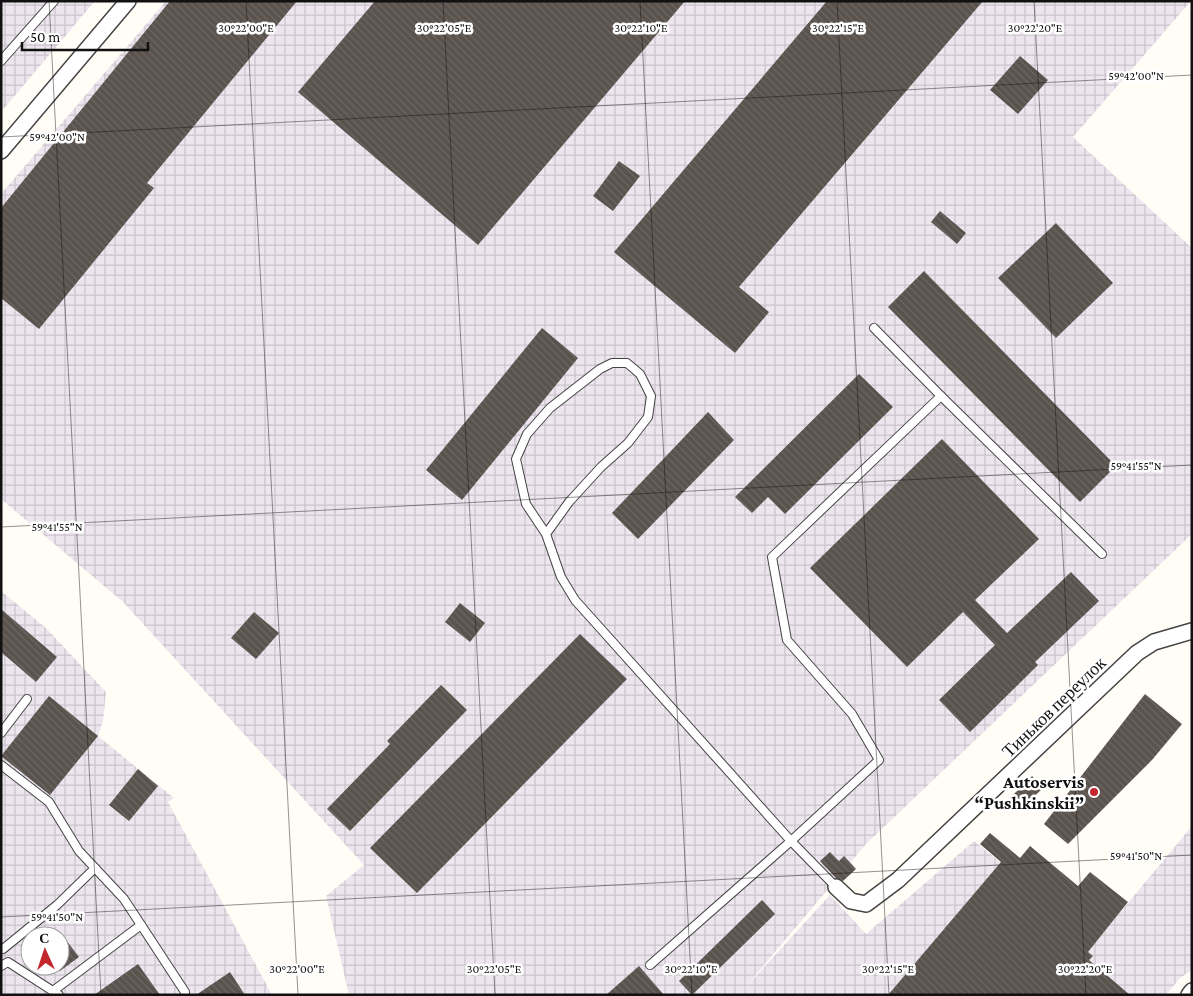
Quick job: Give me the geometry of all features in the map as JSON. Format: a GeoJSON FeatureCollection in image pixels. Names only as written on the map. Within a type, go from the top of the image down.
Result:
{"type":"FeatureCollection","features":[{"type":"Feature","properties":{"kind":"street"},"geometry":{"type":"LineString","coordinates":[[1,151],[128,1]]}},
{"type":"Feature","properties":{"kind":"street","name":"Тиньков переулок"},"geometry":{"type":"LineString","coordinates":[[836,887],[851,901],[866,904],[898,880],[1137,653],[1154,642],[1192,631]]}},
{"type":"Feature","properties":{"kind":"street"},"geometry":{"type":"LineString","coordinates":[[1189,995],[1192,991]]}},
{"type":"Feature","properties":{"kind":"lane"},"geometry":{"type":"LineString","coordinates":[[1,61],[54,1]]}},
{"type":"Feature","properties":{"kind":"lane"},"geometry":{"type":"LineString","coordinates":[[874,328],[1102,554]]}},
{"type":"Feature","properties":{"kind":"lane"},"geometry":{"type":"LineString","coordinates":[[546,534],[570,502],[601,467],[628,443],[648,417],[652,396],[640,374],[627,363],[612,363],[600,369],[550,408],[528,434],[516,459],[526,504],[546,534],[562,577],[575,600],[791,841],[836,887]]}},
{"type":"Feature","properties":{"kind":"lane"},"geometry":{"type":"LineString","coordinates":[[650,965],[791,841],[879,760],[852,714],[787,640],[772,557],[941,396]]}},
{"type":"Feature","properties":{"kind":"lane"},"geometry":{"type":"LineString","coordinates":[[1,733],[27,699]]}},
{"type":"Feature","properties":{"kind":"lane"},"geometry":{"type":"LineString","coordinates":[[1,765],[49,802],[79,851],[124,900],[185,994]]}},
{"type":"Feature","properties":{"kind":"lane"},"geometry":{"type":"LineString","coordinates":[[95,868],[57,905],[2,947],[4,964],[56,993],[141,925]]}},
{"type":"Feature","properties":{"kind":"shaded area"},"geometry":{"type":"Polygon","coordinates":[[[1,1],[95,1],[1,112],[1,1]]]}},
{"type":"Feature","properties":{"kind":"shaded area"},"geometry":{"type":"Polygon","coordinates":[[[166,1],[1191,1],[1073,137],[1192,248],[1192,534],[866,844],[744,989],[830,895],[866,934],[974,841],[1097,940],[1192,826],[1192,970],[1180,978],[1166,995],[349,995],[326,896],[364,865],[123,602],[1,499],[1,194],[166,1]]]}},
{"type":"Feature","properties":{"kind":"shaded area"},"geometry":{"type":"Polygon","coordinates":[[[1,591],[46,628],[106,692],[103,721],[98,736],[174,798],[168,802],[272,995],[1,995],[1,591]]]}},
{"type":"Feature","properties":{"kind":"building"},"geometry":{"type":"Polygon","coordinates":[[[170,1],[297,1],[147,183],[154,188],[39,329],[1,298],[1,208],[170,1]]]}},
{"type":"Feature","properties":{"kind":"building"},"geometry":{"type":"Polygon","coordinates":[[[375,1],[685,1],[478,245],[298,92],[375,1]]]}},
{"type":"Feature","properties":{"kind":"building"},"geometry":{"type":"Polygon","coordinates":[[[827,1],[983,1],[739,287],[769,312],[735,353],[614,252],[827,1]]]}},
{"type":"Feature","properties":{"kind":"building"},"geometry":{"type":"Polygon","coordinates":[[[1020,56],[1048,80],[1018,114],[990,90],[1020,56]]]}},
{"type":"Feature","properties":{"kind":"building"},"geometry":{"type":"Polygon","coordinates":[[[619,161],[640,176],[613,211],[593,196],[619,161]]]}},
{"type":"Feature","properties":{"kind":"building"},"geometry":{"type":"Polygon","coordinates":[[[940,211],[966,233],[957,244],[931,222],[940,211]]]}},
{"type":"Feature","properties":{"kind":"building"},"geometry":{"type":"Polygon","coordinates":[[[1056,223],[1113,283],[1056,338],[998,278],[1056,223]]]}},
{"type":"Feature","properties":{"kind":"building"},"geometry":{"type":"Polygon","coordinates":[[[924,271],[1116,466],[1080,502],[888,307],[924,271]]]}},
{"type":"Feature","properties":{"kind":"building"},"geometry":{"type":"Polygon","coordinates":[[[542,328],[578,358],[462,500],[426,470],[542,328]]]}},
{"type":"Feature","properties":{"kind":"building"},"geometry":{"type":"Polygon","coordinates":[[[859,374],[893,407],[785,514],[768,497],[752,513],[735,497],[859,374]]]}},
{"type":"Feature","properties":{"kind":"building"},"geometry":{"type":"Polygon","coordinates":[[[708,412],[734,440],[638,539],[612,513],[708,412]]]}},
{"type":"Feature","properties":{"kind":"building"},"geometry":{"type":"Polygon","coordinates":[[[942,439],[1039,539],[975,600],[1007,633],[1071,572],[1099,601],[1035,662],[1038,665],[970,732],[939,700],[995,645],[963,612],[907,667],[810,568],[942,439]]]}},
{"type":"Feature","properties":{"kind":"building"},"geometry":{"type":"Polygon","coordinates":[[[460,603],[485,623],[470,642],[445,622],[460,603]]]}},
{"type":"Feature","properties":{"kind":"building"},"geometry":{"type":"Polygon","coordinates":[[[1,609],[57,657],[36,682],[1,652],[1,609]]]}},
{"type":"Feature","properties":{"kind":"building"},"geometry":{"type":"Polygon","coordinates":[[[254,612],[279,633],[256,659],[231,638],[254,612]]]}},
{"type":"Feature","properties":{"kind":"building"},"geometry":{"type":"Polygon","coordinates":[[[580,634],[627,679],[417,893],[370,848],[580,634]]]}},
{"type":"Feature","properties":{"kind":"building"},"geometry":{"type":"Polygon","coordinates":[[[441,685],[467,710],[350,831],[327,809],[390,744],[387,741],[441,685]]]}},
{"type":"Feature","properties":{"kind":"building","name":"Autoservis “Pushkinskii”"},"geometry":{"type":"Polygon","coordinates":[[[1145,694],[1182,724],[1152,760],[1068,844],[1044,824],[1145,694]]]}},
{"type":"Feature","properties":{"kind":"building"},"geometry":{"type":"Polygon","coordinates":[[[49,696],[98,736],[50,795],[1,756],[49,696]]]}},
{"type":"Feature","properties":{"kind":"building"},"geometry":{"type":"Polygon","coordinates":[[[138,769],[158,786],[129,821],[109,805],[138,769]]]}},
{"type":"Feature","properties":{"kind":"building"},"geometry":{"type":"Polygon","coordinates":[[[1032,776],[1043,788],[1020,810],[1009,799],[1032,776]]]}},
{"type":"Feature","properties":{"kind":"building"},"geometry":{"type":"Polygon","coordinates":[[[990,833],[1020,858],[1030,846],[1078,886],[1090,872],[1128,902],[1088,952],[1093,956],[1089,960],[1130,995],[888,995],[1001,862],[980,844],[990,833]]]}},
{"type":"Feature","properties":{"kind":"building"},"geometry":{"type":"Polygon","coordinates":[[[830,852],[839,861],[844,856],[856,869],[843,881],[836,878],[820,861],[830,852]]]}},
{"type":"Feature","properties":{"kind":"building"},"geometry":{"type":"Polygon","coordinates":[[[762,900],[775,914],[692,995],[679,981],[762,900]]]}},
{"type":"Feature","properties":{"kind":"building"},"geometry":{"type":"Polygon","coordinates":[[[70,945],[79,957],[70,964],[70,945]]]}},
{"type":"Feature","properties":{"kind":"building"},"geometry":{"type":"Polygon","coordinates":[[[138,964],[160,995],[94,995],[138,964]]]}},
{"type":"Feature","properties":{"kind":"building"},"geometry":{"type":"Polygon","coordinates":[[[639,966],[664,995],[606,995],[639,966]]]}},
{"type":"Feature","properties":{"kind":"building"},"geometry":{"type":"Polygon","coordinates":[[[230,972],[245,995],[196,995],[230,972]]]}},
{"type":"Feature","properties":{"kind":"place","name":"Autoservis “Pushkinskii”"},"geometry":{"type":"Point","coordinates":[1094,792]}}]}
